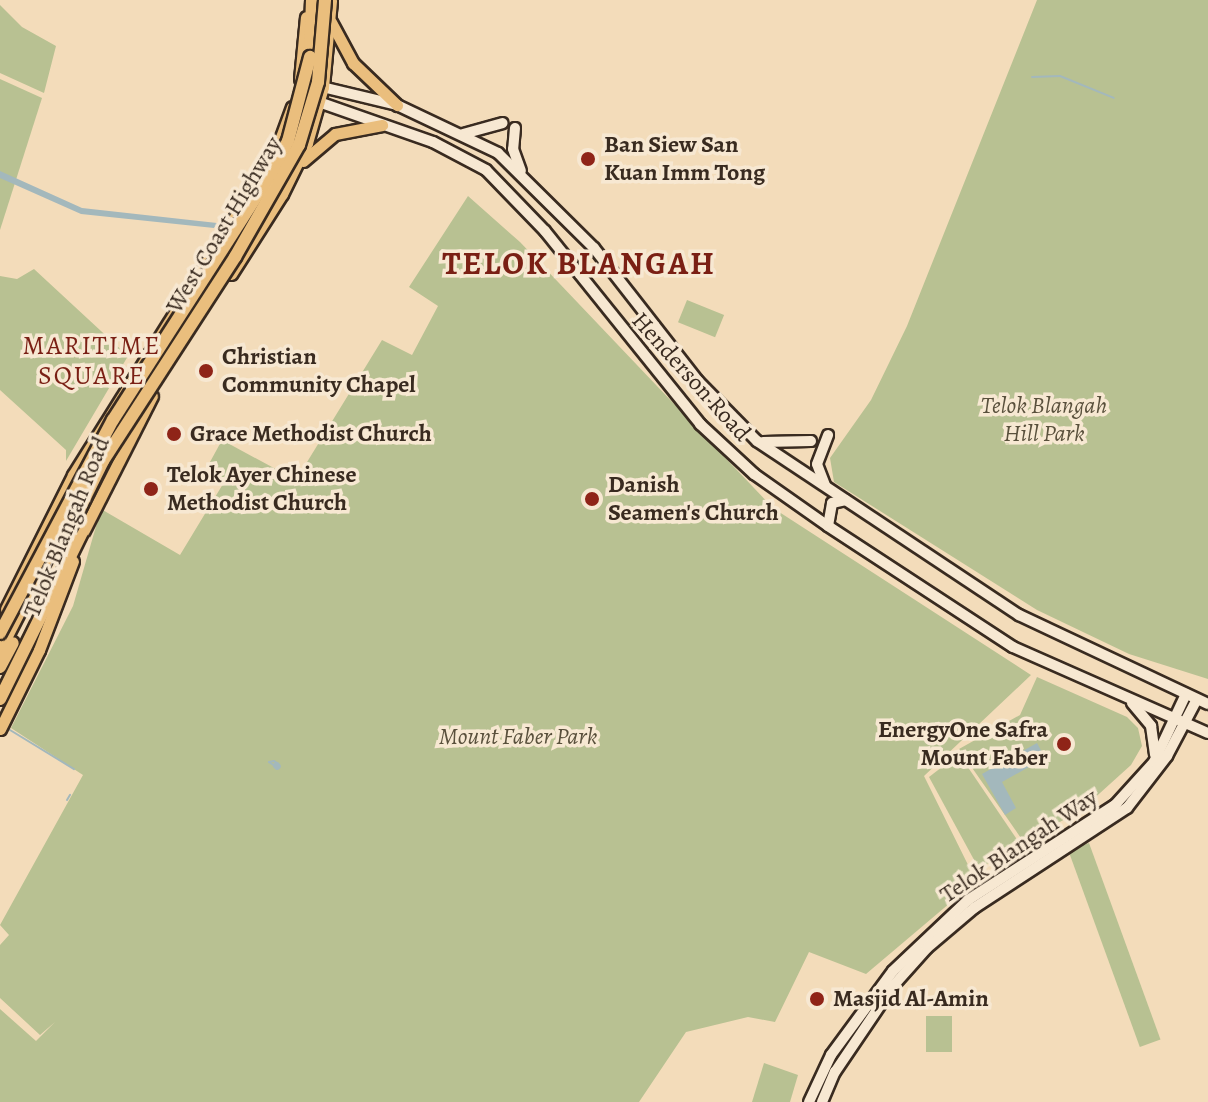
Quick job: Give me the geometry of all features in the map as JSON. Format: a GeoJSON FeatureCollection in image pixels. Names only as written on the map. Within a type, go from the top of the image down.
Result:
{"type":"FeatureCollection","features":[{"type":"Feature","properties":{"kind":"highway","name":"West Coast Highway"},"geometry":{"type":"LineString","coordinates":[[0,633],[113,420],[288,141],[307,77],[310,0]]}},
{"type":"Feature","properties":{"kind":"highway","name":"West Coast Highway"},"geometry":{"type":"LineString","coordinates":[[0,667],[103,461],[235,257],[299,145],[318,82],[328,0]]}},
{"type":"Feature","properties":{"kind":"highway"},"geometry":{"type":"LineString","coordinates":[[0,650],[153,345]]}},
{"type":"Feature","properties":{"kind":"highway"},"geometry":{"type":"LineString","coordinates":[[0,699],[86,524]]}},
{"type":"Feature","properties":{"kind":"main road","name":"Telok Blangah Road"},"geometry":{"type":"LineString","coordinates":[[0,622],[73,475],[267,162],[299,87],[310,0]]}},
{"type":"Feature","properties":{"kind":"main road","name":"Telok Blangah Road"},"geometry":{"type":"LineString","coordinates":[[0,729],[43,641],[86,524],[131,430],[297,167],[323,87],[331,21],[328,0]]}},
{"type":"Feature","properties":{"kind":"main road"},"geometry":{"type":"LineString","coordinates":[[331,21],[353,63],[397,105]]}},
{"type":"Feature","properties":{"kind":"main road","name":"Henderson Road"},"geometry":{"type":"LineString","coordinates":[[299,87],[323,87],[397,105],[461,134],[522,173],[594,248],[698,381],[757,441],[1035,624],[1208,704]]}},
{"type":"Feature","properties":{"kind":"main road","name":"Henderson Road"},"geometry":{"type":"LineString","coordinates":[[299,87],[320,103],[433,142],[486,170],[551,237],[700,424],[754,474],[1013,647],[1208,733]]}},
{"type":"Feature","properties":{"kind":"main road"},"geometry":{"type":"LineString","coordinates":[[461,134],[503,123]]}},
{"type":"Feature","properties":{"kind":"main road"},"geometry":{"type":"LineString","coordinates":[[297,167],[335,134],[382,125]]}},
{"type":"Feature","properties":{"kind":"main road"},"geometry":{"type":"LineString","coordinates":[[515,128],[513,149],[522,173]]}},
{"type":"Feature","properties":{"kind":"main road"},"geometry":{"type":"LineString","coordinates":[[827,488],[817,464],[828,435]]}},
{"type":"Feature","properties":{"kind":"main road"},"geometry":{"type":"LineString","coordinates":[[757,441],[778,445],[811,441]]}},
{"type":"Feature","properties":{"kind":"main road"},"geometry":{"type":"LineString","coordinates":[[828,526],[832,503],[846,500]]}},
{"type":"Feature","properties":{"kind":"main road","name":"Telok Blangah Way"},"geometry":{"type":"LineString","coordinates":[[809,1102],[831,1055],[921,942],[968,900],[1115,805],[1154,762],[1175,718],[1191,696]]}},
{"type":"Feature","properties":{"kind":"main road","name":"Telok Blangah Way"},"geometry":{"type":"LineString","coordinates":[[822,1102],[835,1072],[894,985],[927,948],[974,908],[1127,808],[1186,723],[1191,696]]}},
{"type":"Feature","properties":{"kind":"main road"},"geometry":{"type":"LineString","coordinates":[[1124,697],[1151,726],[1154,762]]}},
{"type":"Feature","properties":{"kind":"green space","name":"Telok Blangah Hill Park"},"geometry":{"type":"Polygon","coordinates":[[[1037,0],[1208,0],[1208,679],[1129,654],[1037,610],[834,482],[830,458],[871,400],[907,326],[1037,0]]]}},
{"type":"Feature","properties":{"kind":"green space"},"geometry":{"type":"Polygon","coordinates":[[[0,5],[22,27],[56,46],[44,93],[0,73],[0,5]]]}},
{"type":"Feature","properties":{"kind":"green space"},"geometry":{"type":"Polygon","coordinates":[[[0,79],[42,98],[0,230],[0,79]]]}},
{"type":"Feature","properties":{"kind":"green space","name":"Mount Faber Park"},"geometry":{"type":"Polygon","coordinates":[[[468,196],[520,242],[773,508],[1031,675],[924,776],[976,881],[866,974],[809,952],[775,1022],[748,1017],[686,1032],[639,1102],[0,1102],[0,1009],[36,1041],[55,1022],[40,1035],[0,998],[0,945],[9,935],[0,925],[83,775],[11,728],[73,606],[101,509],[180,555],[223,484],[204,473],[222,440],[296,480],[382,340],[412,355],[438,306],[409,287],[468,196]]]}},
{"type":"Feature","properties":{"kind":"green space"},"geometry":{"type":"Polygon","coordinates":[[[34,269],[128,356],[66,461],[66,450],[0,390],[0,276],[17,279],[34,269]]]}},
{"type":"Feature","properties":{"kind":"green space"},"geometry":{"type":"Polygon","coordinates":[[[687,300],[724,315],[715,337],[678,322],[687,300]]]}},
{"type":"Feature","properties":{"kind":"green space"},"geometry":{"type":"Polygon","coordinates":[[[1037,677],[1127,717],[1138,728],[1142,746],[1131,765],[1079,812],[1023,841],[959,749],[1020,715],[1037,677]]]}},
{"type":"Feature","properties":{"kind":"green space"},"geometry":{"type":"Polygon","coordinates":[[[959,754],[1020,844],[979,869],[929,777],[959,754]]]}},
{"type":"Feature","properties":{"kind":"green space"},"geometry":{"type":"Polygon","coordinates":[[[1089,843],[1160,1039],[1140,1047],[1068,851],[1089,843]]]}},
{"type":"Feature","properties":{"kind":"green space"},"geometry":{"type":"Polygon","coordinates":[[[926,1016],[952,1016],[952,1052],[926,1052],[926,1016]]]}},
{"type":"Feature","properties":{"kind":"green space"},"geometry":{"type":"Polygon","coordinates":[[[764,1063],[798,1075],[790,1102],[752,1102],[764,1063]]]}},
{"type":"Feature","properties":{"kind":"shaded area"},"geometry":{"type":"Polygon","coordinates":[[[0,171],[82,208],[217,223],[214,228],[81,214],[0,178],[0,171]]]}},
{"type":"Feature","properties":{"kind":"shaded area"},"geometry":{"type":"Polygon","coordinates":[[[1037,743],[1045,758],[1002,782],[1016,808],[1005,815],[982,774],[1037,743]]]}},
{"type":"Feature","properties":{"kind":"waterway"},"geometry":{"type":"LineString","coordinates":[[1032,77],[1060,76],[1114,98]]}},
{"type":"Feature","properties":{"kind":"waterway"},"geometry":{"type":"LineString","coordinates":[[10,730],[74,769]]}},
{"type":"Feature","properties":{"kind":"waterway"},"geometry":{"type":"LineString","coordinates":[[274,761],[277,763],[275,766],[269,762],[274,761]]}},
{"type":"Feature","properties":{"kind":"waterway"},"geometry":{"type":"LineString","coordinates":[[67,800],[70,795]]}},
{"type":"Feature","properties":{"kind":"place","name":"Ban Siew San Kuan Imm Tong"},"geometry":{"type":"Point","coordinates":[588,159]}},
{"type":"Feature","properties":{"kind":"place","name":"Christian Community Chapel"},"geometry":{"type":"Point","coordinates":[206,371]}},
{"type":"Feature","properties":{"kind":"place","name":"Grace Methodist Church"},"geometry":{"type":"Point","coordinates":[174,434]}},
{"type":"Feature","properties":{"kind":"place","name":"Telok Ayer Chinese Methodist Church"},"geometry":{"type":"Point","coordinates":[151,489]}},
{"type":"Feature","properties":{"kind":"place","name":"Danish Seamen's Church"},"geometry":{"type":"Point","coordinates":[592,499]}},
{"type":"Feature","properties":{"kind":"place","name":"EnergyOne Safra Mount Faber"},"geometry":{"type":"Point","coordinates":[1064,744]}},
{"type":"Feature","properties":{"kind":"place","name":"Masjid Al-Amin"},"geometry":{"type":"Point","coordinates":[817,999]}},
{"type":"Feature","properties":{"kind":"district","name":"TELOK BLANGAH"},"geometry":{"type":"Point","coordinates":[579,263]}},
{"type":"Feature","properties":{"kind":"district","name":"MARITIME SQUARE"},"geometry":{"type":"Point","coordinates":[92,361]}}]}
